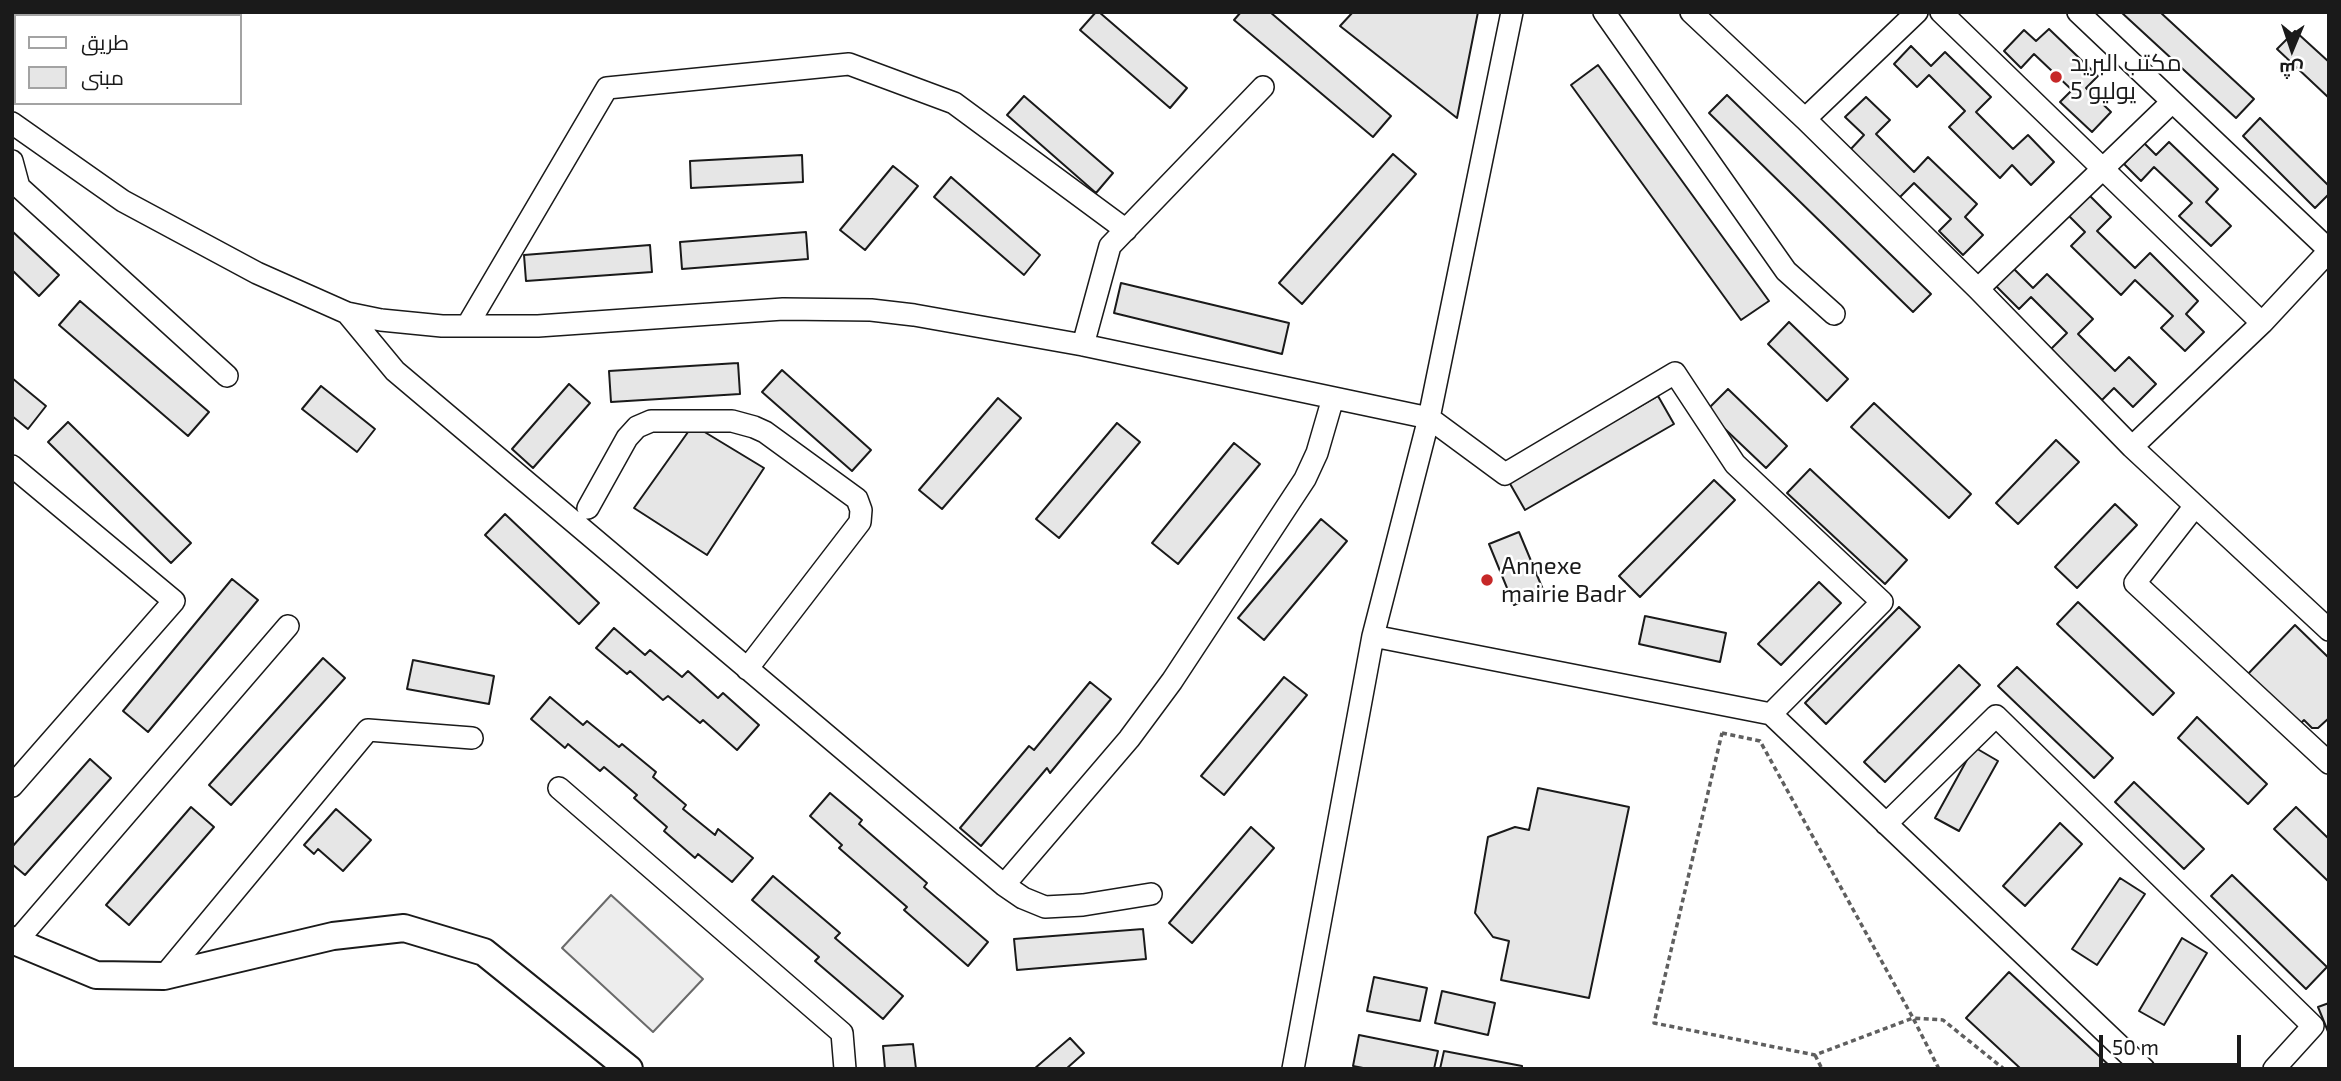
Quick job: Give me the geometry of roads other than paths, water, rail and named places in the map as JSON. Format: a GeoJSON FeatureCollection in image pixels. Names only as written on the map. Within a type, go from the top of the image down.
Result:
{"type":"FeatureCollection","features":[{"type":"Feature","properties":{"kind":"main road"},"geometry":{"type":"LineString","coordinates":[[14,941],[96,975],[164,976],[333,936],[404,928],[484,952],[629,1069]]}},
{"type":"Feature","properties":{"kind":"street"},"geometry":{"type":"LineString","coordinates":[[1293,1069],[1373,636],[1429,418],[1512,12]]}},
{"type":"Feature","properties":{"kind":"street"},"geometry":{"type":"LineString","coordinates":[[1604,12],[1605,18],[1786,271],[1834,314]]}},
{"type":"Feature","properties":{"kind":"street"},"geometry":{"type":"LineString","coordinates":[[1691,12],[1805,119],[1978,289],[2132,447],[2329,630]]}},
{"type":"Feature","properties":{"kind":"street"},"geometry":{"type":"LineString","coordinates":[[1805,119],[1917,12]]}},
{"type":"Feature","properties":{"kind":"street"},"geometry":{"type":"LineString","coordinates":[[1941,12],[2262,323]]}},
{"type":"Feature","properties":{"kind":"street"},"geometry":{"type":"LineString","coordinates":[[2078,12],[2329,251],[2262,323],[2132,447]]}},
{"type":"Feature","properties":{"kind":"street"},"geometry":{"type":"LineString","coordinates":[[467,326],[607,88],[849,64],[954,103],[1126,230]]}},
{"type":"Feature","properties":{"kind":"street"},"geometry":{"type":"LineString","coordinates":[[1083,345],[1110,246],[1263,87]]}},
{"type":"Feature","properties":{"kind":"street"},"geometry":{"type":"LineString","coordinates":[[1978,289],[2172,102]]}},
{"type":"Feature","properties":{"kind":"street"},"geometry":{"type":"LineString","coordinates":[[12,123],[122,201],[257,273],[347,313],[415,324],[567,326],[740,312],[827,309],[914,314],[1083,345],[1429,418],[1506,474],[1675,373],[1735,464],[1882,602],[1771,715]]}},
{"type":"Feature","properties":{"kind":"street"},"geometry":{"type":"LineString","coordinates":[[12,161],[19,187],[227,376]]}},
{"type":"Feature","properties":{"kind":"street"},"geometry":{"type":"LineString","coordinates":[[347,313],[395,371],[1004,885],[1023,898],[1045,907],[1083,905],[1151,894]]}},
{"type":"Feature","properties":{"kind":"street"},"geometry":{"type":"LineString","coordinates":[[1004,885],[1129,739],[1172,681],[1305,480],[1317,453],[1333,398]]}},
{"type":"Feature","properties":{"kind":"street"},"geometry":{"type":"LineString","coordinates":[[588,508],[627,438],[637,427],[651,421],[732,421],[754,427],[765,432],[857,499],[861,510],[860,522],[747,669]]}},
{"type":"Feature","properties":{"kind":"street"},"geometry":{"type":"LineString","coordinates":[[12,466],[174,601],[12,786]]}},
{"type":"Feature","properties":{"kind":"street"},"geometry":{"type":"LineString","coordinates":[[2195,506],[2135,583],[2329,763]]}},
{"type":"Feature","properties":{"kind":"street"},"geometry":{"type":"LineString","coordinates":[[14,941],[288,626]]}},
{"type":"Feature","properties":{"kind":"street"},"geometry":{"type":"LineString","coordinates":[[1373,636],[1771,715],[2144,1069]]}},
{"type":"Feature","properties":{"kind":"street"},"geometry":{"type":"LineString","coordinates":[[1886,824],[1996,716],[2313,1026],[2274,1069]]}},
{"type":"Feature","properties":{"kind":"street"},"geometry":{"type":"LineString","coordinates":[[164,976],[368,730],[472,738]]}},
{"type":"Feature","properties":{"kind":"street"},"geometry":{"type":"LineString","coordinates":[[559,789],[842,1033],[845,1069]]}},
{"type":"Feature","properties":{"kind":"place","name":"مكتب البريد 5 يوليو"},"geometry":{"type":"Point","coordinates":[2056,77]}},
{"type":"Feature","properties":{"kind":"place","name":"Annexe mairie Badr"},"geometry":{"type":"Point","coordinates":[1487,580]}}]}
